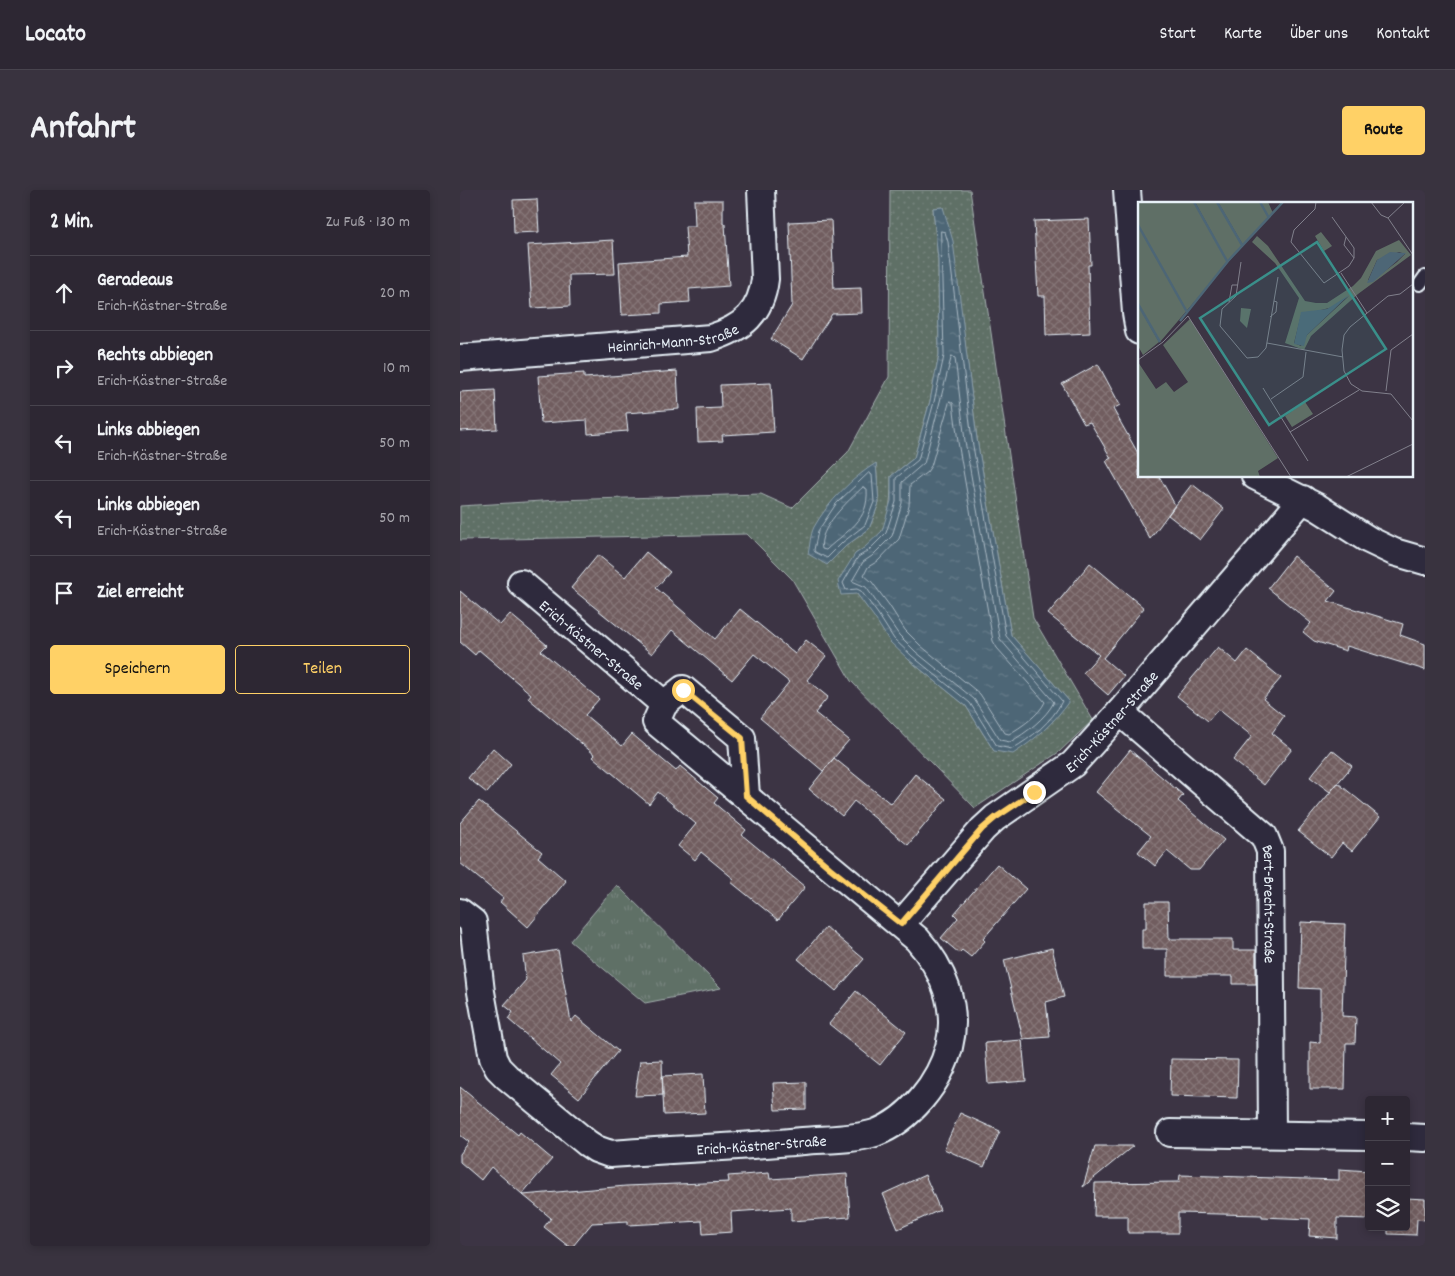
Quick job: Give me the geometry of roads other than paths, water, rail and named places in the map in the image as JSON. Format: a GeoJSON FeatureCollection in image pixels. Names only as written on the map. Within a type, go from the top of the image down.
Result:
{"type":"FeatureCollection","features":[{"type":"Feature","properties":{"kind":"street","name":"Heinrich-Mann-Straße"},"geometry":{"type":"LineString","coordinates":[[460,358],[711,338],[740,326],[757,306],[765,279],[761,190]]}},
{"type":"Feature","properties":{"kind":"street"},"geometry":{"type":"LineString","coordinates":[[1128,190],[1138,325]]}},
{"type":"Feature","properties":{"kind":"street"},"geometry":{"type":"LineString","coordinates":[[1260,478],[1303,499],[1369,540],[1394,552],[1425,561]]}},
{"type":"Feature","properties":{"kind":"street","name":"Erich-Kästner-Straße"},"geometry":{"type":"LineString","coordinates":[[901,924],[982,829],[1073,764],[1303,499]]}},
{"type":"Feature","properties":{"kind":"street","name":"Erich-Kästner-Straße"},"geometry":{"type":"LineString","coordinates":[[460,912],[472,922],[481,992],[493,1058],[498,1068],[596,1149],[610,1154],[788,1143],[860,1136],[876,1132],[908,1112],[925,1095],[937,1079],[952,1038],[953,1021],[944,980],[928,952],[901,924],[830,868],[656,722],[664,704],[521,583]]}},
{"type":"Feature","properties":{"kind":"street"},"geometry":{"type":"LineString","coordinates":[[664,704],[683,690],[742,738],[746,796]]}},
{"type":"Feature","properties":{"kind":"street","name":"Bert-Brecht-Straße"},"geometry":{"type":"LineString","coordinates":[[1120,712],[1264,836],[1270,851],[1272,1134]]}},
{"type":"Feature","properties":{"kind":"street"},"geometry":{"type":"LineString","coordinates":[[460,974],[481,992]]}},
{"type":"Feature","properties":{"kind":"street"},"geometry":{"type":"LineString","coordinates":[[1170,1133],[1365,1136]]}},
{"type":"Feature","properties":{"kind":"street"},"geometry":{"type":"LineString","coordinates":[[1410,1137],[1425,1138]]}},
{"type":"Feature","properties":{"kind":"water"},"geometry":{"type":"Polygon","coordinates":[[[943,207],[953,241],[977,439],[1011,635],[1069,701],[1044,730],[1013,754],[994,751],[966,706],[909,660],[890,642],[857,594],[841,595],[838,581],[855,554],[882,531],[891,501],[891,476],[914,458],[930,401],[939,355],[938,260],[933,208],[943,207]]]}},
{"type":"Feature","properties":{"kind":"water"},"geometry":{"type":"Polygon","coordinates":[[[876,463],[879,503],[869,529],[846,546],[827,565],[808,554],[814,527],[826,509],[850,483],[876,463]]]}}]}
